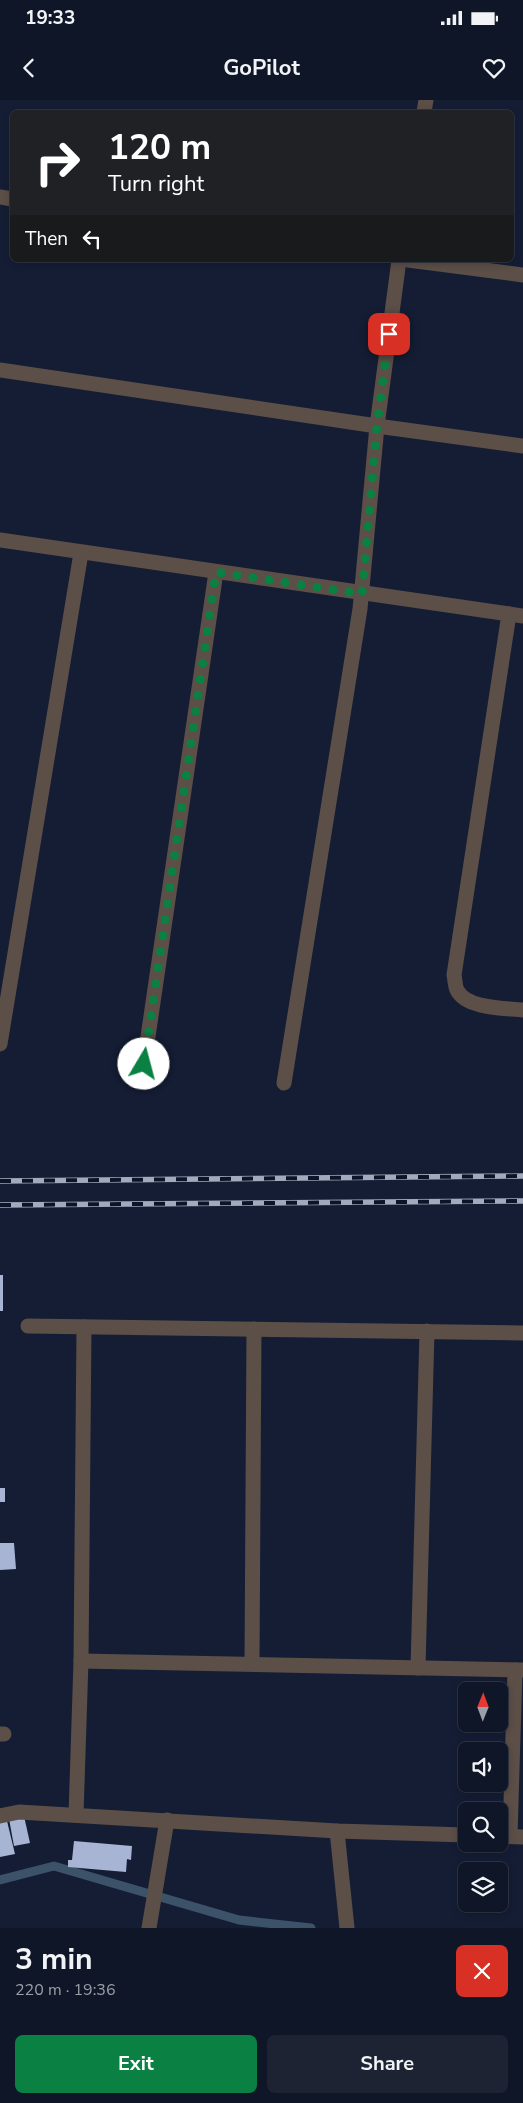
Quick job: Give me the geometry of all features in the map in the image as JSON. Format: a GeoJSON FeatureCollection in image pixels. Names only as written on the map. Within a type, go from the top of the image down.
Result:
{"type":"FeatureCollection","features":[{"type":"Feature","properties":{"kind":"street"},"geometry":{"type":"LineString","coordinates":[[284,1083],[362,594],[377,426],[399,262]]}},
{"type":"Feature","properties":{"kind":"street"},"geometry":{"type":"LineString","coordinates":[[423,262],[523,275]]}},
{"type":"Feature","properties":{"kind":"street"},"geometry":{"type":"LineString","coordinates":[[0,370],[523,446]]}},
{"type":"Feature","properties":{"kind":"street"},"geometry":{"type":"LineString","coordinates":[[0,540],[516,615],[454,975],[458,992],[468,1001],[485,1006],[523,1010]]}},
{"type":"Feature","properties":{"kind":"street"},"geometry":{"type":"LineString","coordinates":[[0,1044],[81,553]]}},
{"type":"Feature","properties":{"kind":"street"},"geometry":{"type":"LineString","coordinates":[[144,1064],[216,572]]}},
{"type":"Feature","properties":{"kind":"street"},"geometry":{"type":"LineString","coordinates":[[28,1326],[523,1333]]}},
{"type":"Feature","properties":{"kind":"street"},"geometry":{"type":"LineString","coordinates":[[76,1815],[81,1661],[84,1327]]}},
{"type":"Feature","properties":{"kind":"street"},"geometry":{"type":"LineString","coordinates":[[252,1664],[254,1329]]}},
{"type":"Feature","properties":{"kind":"street"},"geometry":{"type":"LineString","coordinates":[[418,1668],[427,1332]]}},
{"type":"Feature","properties":{"kind":"street"},"geometry":{"type":"LineString","coordinates":[[81,1661],[519,1670],[511,1836]]}},
{"type":"Feature","properties":{"kind":"street"},"geometry":{"type":"LineString","coordinates":[[0,1816],[19,1812],[337,1831],[458,1835]]}},
{"type":"Feature","properties":{"kind":"street"},"geometry":{"type":"LineString","coordinates":[[149,1928],[167,1820]]}},
{"type":"Feature","properties":{"kind":"street"},"geometry":{"type":"LineString","coordinates":[[337,1831],[347,1928]]}},
{"type":"Feature","properties":{"kind":"building"},"geometry":{"type":"Polygon","coordinates":[[[0,1275],[3,1275],[3,1311],[0,1311],[0,1275]]]}},
{"type":"Feature","properties":{"kind":"building"},"geometry":{"type":"Polygon","coordinates":[[[0,1488],[5,1488],[5,1502],[0,1502],[0,1488]]]}},
{"type":"Feature","properties":{"kind":"building"},"geometry":{"type":"Polygon","coordinates":[[[0,1543],[14,1543],[16,1569],[0,1570],[0,1543]]]}},
{"type":"Feature","properties":{"kind":"building"},"geometry":{"type":"Polygon","coordinates":[[[24,1816],[30,1843],[14,1846],[9,1819],[24,1816]]]}},
{"type":"Feature","properties":{"kind":"building"},"geometry":{"type":"Polygon","coordinates":[[[7,1821],[15,1854],[0,1857],[0,1823],[7,1821]]]}},
{"type":"Feature","properties":{"kind":"building"},"geometry":{"type":"Polygon","coordinates":[[[74,1841],[132,1846],[131,1860],[127,1859],[126,1872],[68,1867],[68,1860],[72,1860],[74,1841]]]}},
{"type":"Feature","properties":{"kind":"waterway"},"geometry":{"type":"LineString","coordinates":[[0,1880],[54,1866],[239,1920],[311,1928]]}},
{"type":"Feature","properties":{"kind":"railway"},"geometry":{"type":"LineString","coordinates":[[0,1181],[523,1176]]}},
{"type":"Feature","properties":{"kind":"railway"},"geometry":{"type":"LineString","coordinates":[[0,1205],[523,1201]]}},
{"type":"Feature","properties":{"kind":"route"},"geometry":{"type":"LineString","coordinates":[[144,1064],[216,572],[362,594],[377,426],[389,334]]}}]}
